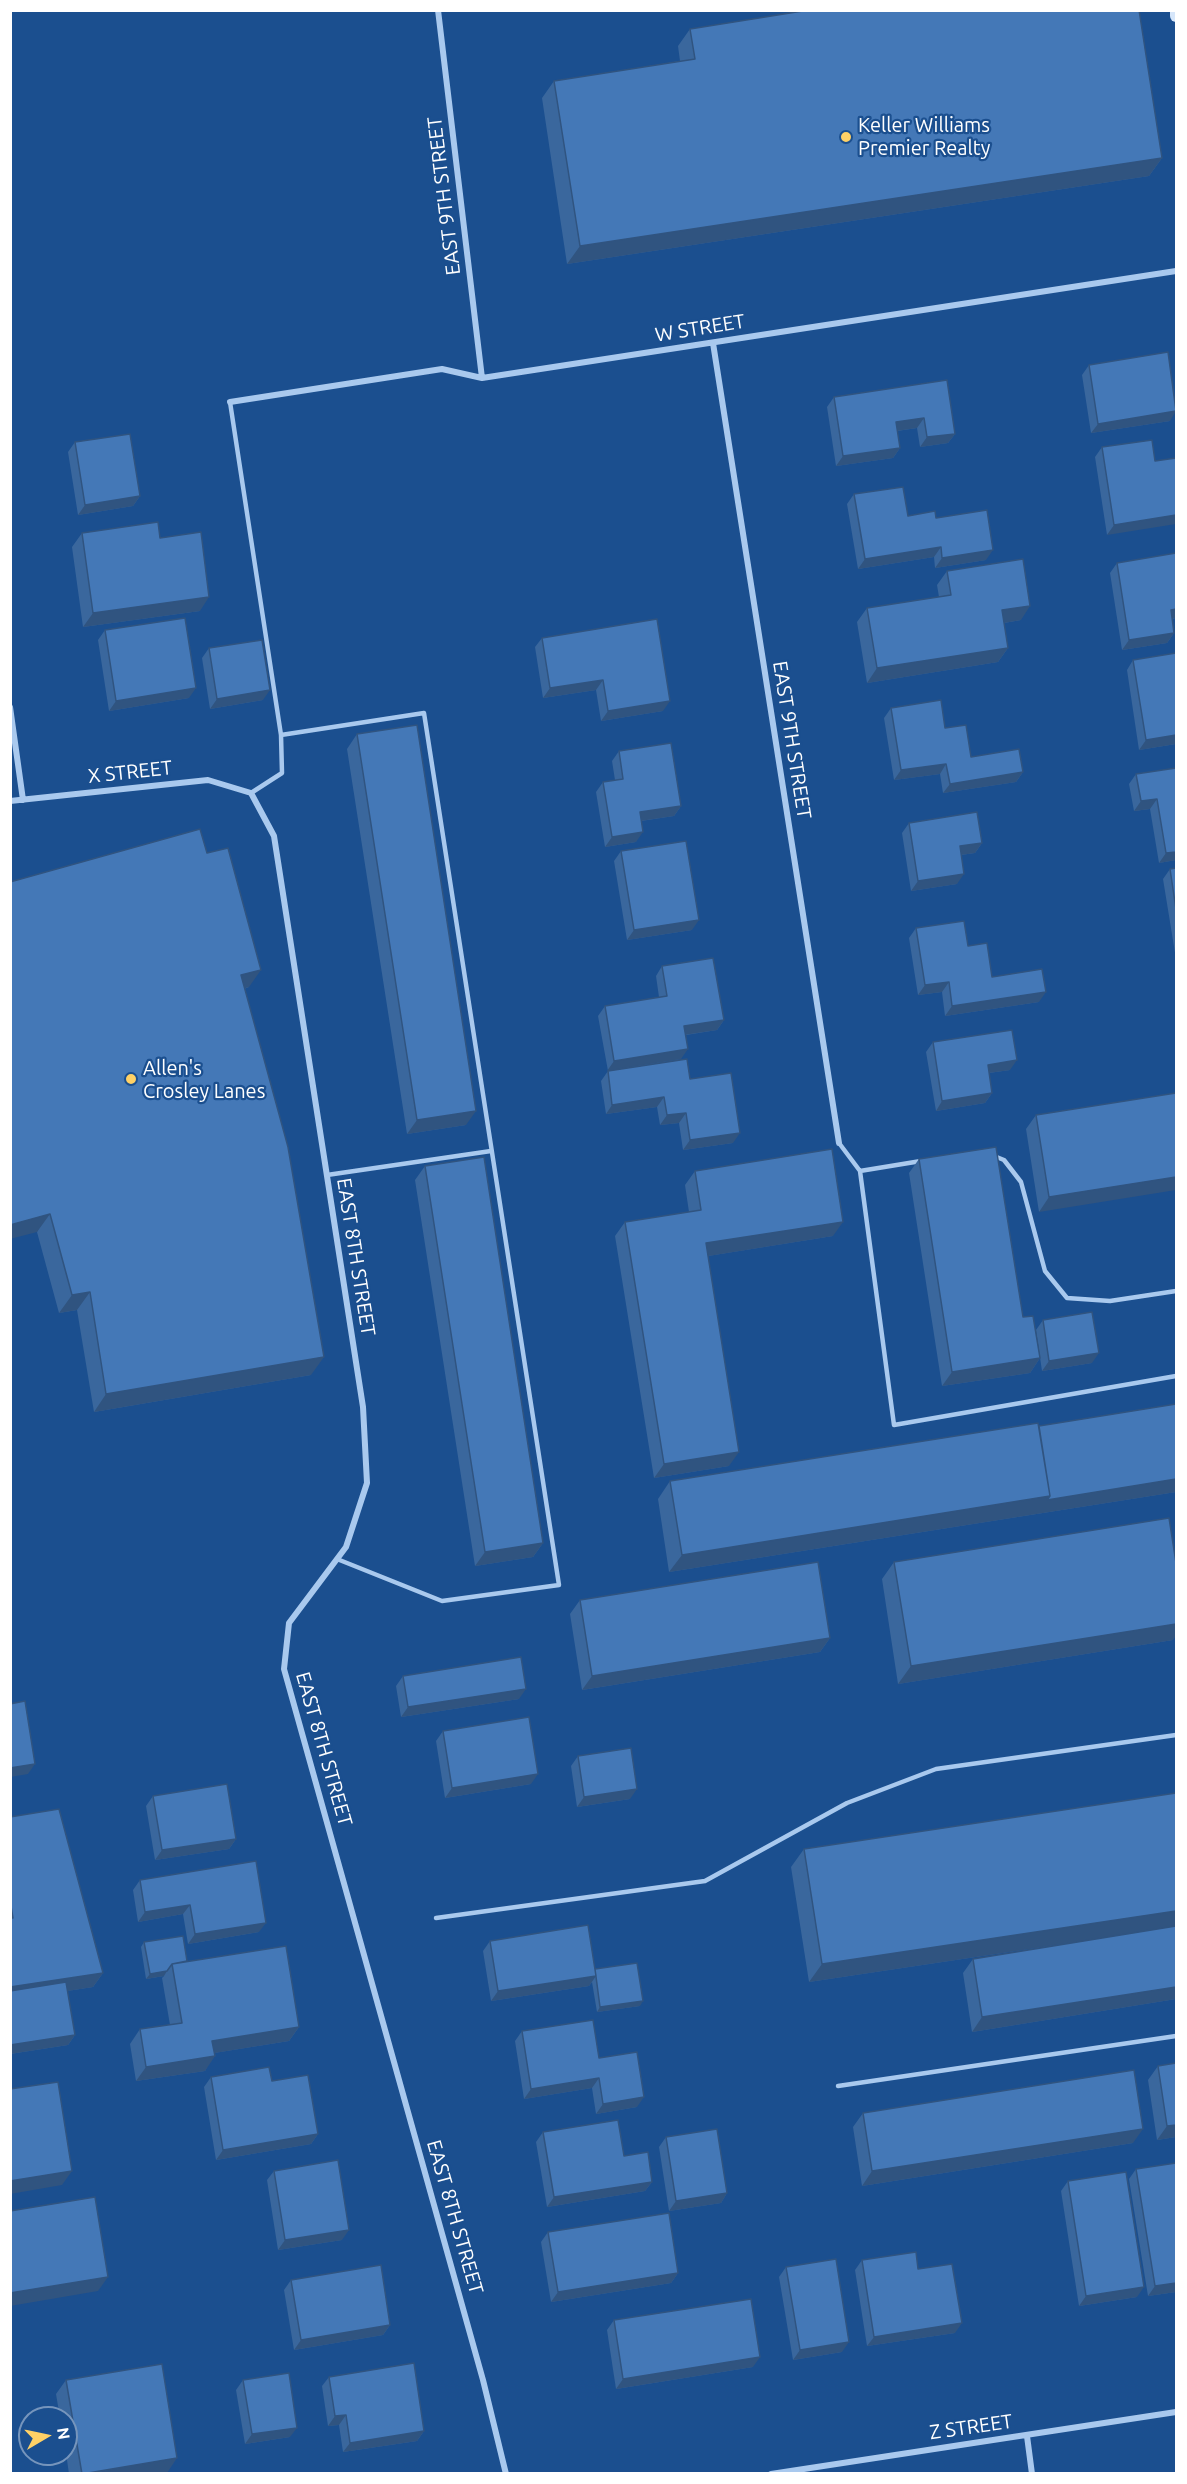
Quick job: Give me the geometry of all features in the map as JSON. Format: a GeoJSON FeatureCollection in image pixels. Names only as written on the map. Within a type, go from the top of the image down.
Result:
{"type":"FeatureCollection","features":[{"type":"Feature","properties":{"kind":"main road"},"geometry":{"type":"LineString","coordinates":[[1176,10],[1176,16]]}},
{"type":"Feature","properties":{"kind":"street","name":"EAST 9TH STREET"},"geometry":{"type":"LineString","coordinates":[[438,10],[482,378]]}},
{"type":"Feature","properties":{"kind":"street","name":"W STREET"},"geometry":{"type":"LineString","coordinates":[[230,402],[442,369],[482,378],[1176,271]]}},
{"type":"Feature","properties":{"kind":"street","name":"EAST 9TH STREET"},"geometry":{"type":"LineString","coordinates":[[713,343],[839,1143]]}},
{"type":"Feature","properties":{"kind":"street"},"geometry":{"type":"LineString","coordinates":[[10,707],[23,800]]}},
{"type":"Feature","properties":{"kind":"street","name":"X STREET"},"geometry":{"type":"LineString","coordinates":[[10,801],[208,780],[251,794]]}},
{"type":"Feature","properties":{"kind":"street","name":"EAST 8TH STREET"},"geometry":{"type":"LineString","coordinates":[[251,794],[274,836],[363,1407],[368,1483],[346,1546],[289,1623],[284,1669],[483,2380],[506,2474]]}},
{"type":"Feature","properties":{"kind":"street","name":"Z STREET"},"geometry":{"type":"LineString","coordinates":[[771,2474],[1176,2412]]}},
{"type":"Feature","properties":{"kind":"street"},"geometry":{"type":"LineString","coordinates":[[1027,2436],[1032,2474]]}},
{"type":"Feature","properties":{"kind":"lane"},"geometry":{"type":"LineString","coordinates":[[230,402],[281,735],[282,773],[251,794]]}},
{"type":"Feature","properties":{"kind":"lane"},"geometry":{"type":"LineString","coordinates":[[281,735],[424,713],[559,1585],[442,1601],[337,1559]]}},
{"type":"Feature","properties":{"kind":"lane"},"geometry":{"type":"LineString","coordinates":[[839,1143],[860,1171],[894,1425],[1176,1376]]}},
{"type":"Feature","properties":{"kind":"lane"},"geometry":{"type":"LineString","coordinates":[[327,1175],[491,1151]]}},
{"type":"Feature","properties":{"kind":"lane"},"geometry":{"type":"LineString","coordinates":[[983,1152],[1004,1160],[1021,1182],[1044,1271],[1067,1298],[1110,1301],[1176,1291]]}},
{"type":"Feature","properties":{"kind":"lane"},"geometry":{"type":"LineString","coordinates":[[860,1171],[927,1160]]}},
{"type":"Feature","properties":{"kind":"lane"},"geometry":{"type":"LineString","coordinates":[[436,1918],[705,1881],[848,1803],[936,1769],[1176,1735]]}},
{"type":"Feature","properties":{"kind":"lane"},"geometry":{"type":"LineString","coordinates":[[838,2086],[1176,2036]]}},
{"type":"Feature","properties":{"kind":"building","name":"Keller Williams Premier Realty"},"geometry":{"type":"Polygon","coordinates":[[[809,10],[1139,10],[1162,158],[580,246],[554,81],[695,59],[690,29],[809,10]]]}},
{"type":"Feature","properties":{"kind":"building"},"geometry":{"type":"Polygon","coordinates":[[[1168,352],[1176,411],[1098,424],[1089,365],[1168,352]]]}},
{"type":"Feature","properties":{"kind":"building"},"geometry":{"type":"Polygon","coordinates":[[[947,380],[955,434],[927,437],[924,418],[896,422],[900,448],[843,456],[834,397],[947,380]]]}},
{"type":"Feature","properties":{"kind":"building"},"geometry":{"type":"Polygon","coordinates":[[[130,434],[140,496],[85,505],[75,442],[130,434]]]}},
{"type":"Feature","properties":{"kind":"building"},"geometry":{"type":"Polygon","coordinates":[[[1152,440],[1155,461],[1176,458],[1176,515],[1114,525],[1102,447],[1152,440]]]}},
{"type":"Feature","properties":{"kind":"building"},"geometry":{"type":"Polygon","coordinates":[[[903,487],[908,516],[935,511],[936,518],[987,510],[993,550],[942,558],[941,547],[865,559],[854,494],[903,487]]]}},
{"type":"Feature","properties":{"kind":"building"},"geometry":{"type":"Polygon","coordinates":[[[158,522],[160,538],[201,532],[209,597],[93,613],[82,533],[158,522]]]}},
{"type":"Feature","properties":{"kind":"building"},"geometry":{"type":"Polygon","coordinates":[[[1176,553],[1176,609],[1171,610],[1174,633],[1129,640],[1117,563],[1176,553]]]}},
{"type":"Feature","properties":{"kind":"building"},"geometry":{"type":"Polygon","coordinates":[[[1023,559],[1030,606],[1002,610],[1008,648],[877,668],[867,608],[951,595],[947,571],[1023,559]]]}},
{"type":"Feature","properties":{"kind":"building"},"geometry":{"type":"Polygon","coordinates":[[[185,618],[196,688],[116,701],[105,630],[185,618]]]}},
{"type":"Feature","properties":{"kind":"building"},"geometry":{"type":"Polygon","coordinates":[[[657,619],[670,701],[608,711],[603,680],[550,688],[542,638],[657,619]]]}},
{"type":"Feature","properties":{"kind":"building"},"geometry":{"type":"Polygon","coordinates":[[[262,640],[270,690],[217,699],[209,648],[262,640]]]}},
{"type":"Feature","properties":{"kind":"building"},"geometry":{"type":"Polygon","coordinates":[[[1176,653],[1176,735],[1146,740],[1133,660],[1176,653]]]}},
{"type":"Feature","properties":{"kind":"building"},"geometry":{"type":"Polygon","coordinates":[[[941,700],[945,728],[966,725],[971,757],[1019,749],[1023,772],[950,784],[946,764],[901,770],[891,708],[941,700]]]}},
{"type":"Feature","properties":{"kind":"building"},"geometry":{"type":"Polygon","coordinates":[[[417,725],[476,1111],[417,1120],[357,734],[417,725]]]}},
{"type":"Feature","properties":{"kind":"building"},"geometry":{"type":"Polygon","coordinates":[[[671,743],[681,806],[640,812],[643,832],[612,837],[603,782],[623,779],[619,751],[671,743]]]}},
{"type":"Feature","properties":{"kind":"building"},"geometry":{"type":"Polygon","coordinates":[[[1176,768],[1176,852],[1166,853],[1157,799],[1141,801],[1136,774],[1176,768]]]}},
{"type":"Feature","properties":{"kind":"building"},"geometry":{"type":"Polygon","coordinates":[[[977,812],[982,843],[960,846],[964,874],[918,881],[909,823],[977,812]]]}},
{"type":"Feature","properties":{"kind":"building","name":"Allen's Crosley Lanes"},"geometry":{"type":"Polygon","coordinates":[[[200,829],[207,853],[228,848],[261,970],[241,975],[288,1147],[324,1357],[106,1394],[90,1292],[72,1295],[50,1214],[10,1225],[10,882],[200,829]]]}},
{"type":"Feature","properties":{"kind":"building"},"geometry":{"type":"Polygon","coordinates":[[[686,841],[699,920],[634,930],[621,851],[686,841]]]}},
{"type":"Feature","properties":{"kind":"building"},"geometry":{"type":"Polygon","coordinates":[[[1176,868],[1176,909],[1170,869],[1176,868]]]}},
{"type":"Feature","properties":{"kind":"building"},"geometry":{"type":"Polygon","coordinates":[[[964,921],[968,946],[987,943],[992,977],[1042,969],[1046,992],[952,1006],[949,982],[925,985],[916,928],[964,921]]]}},
{"type":"Feature","properties":{"kind":"building"},"geometry":{"type":"Polygon","coordinates":[[[713,958],[724,1020],[684,1026],[688,1049],[614,1061],[605,1006],[667,996],[662,966],[713,958]]]}},
{"type":"Feature","properties":{"kind":"building"},"geometry":{"type":"Polygon","coordinates":[[[1012,1030],[1017,1060],[988,1065],[992,1093],[942,1101],[933,1042],[1012,1030]]]}},
{"type":"Feature","properties":{"kind":"building"},"geometry":{"type":"Polygon","coordinates":[[[687,1059],[690,1079],[731,1073],[740,1133],[690,1140],[686,1113],[667,1115],[664,1097],[612,1105],[608,1071],[687,1059]]]}},
{"type":"Feature","properties":{"kind":"building"},"geometry":{"type":"Polygon","coordinates":[[[1176,1093],[1176,1177],[1049,1197],[1036,1115],[1176,1093]]]}},
{"type":"Feature","properties":{"kind":"building"},"geometry":{"type":"Polygon","coordinates":[[[996,1147],[1023,1317],[1033,1316],[1040,1358],[952,1372],[919,1159],[996,1147]]]}},
{"type":"Feature","properties":{"kind":"building"},"geometry":{"type":"Polygon","coordinates":[[[832,1149],[843,1222],[706,1243],[739,1452],[664,1464],[625,1222],[701,1210],[695,1171],[832,1149]]]}},
{"type":"Feature","properties":{"kind":"building"},"geometry":{"type":"Polygon","coordinates":[[[484,1157],[543,1543],[485,1552],[425,1166],[484,1157]]]}},
{"type":"Feature","properties":{"kind":"building"},"geometry":{"type":"Polygon","coordinates":[[[1092,1312],[1099,1353],[1049,1361],[1043,1320],[1092,1312]]]}},
{"type":"Feature","properties":{"kind":"building"},"geometry":{"type":"Polygon","coordinates":[[[1176,1404],[1176,1479],[1047,1500],[1050,1496],[1039,1426],[1176,1404]]]}},
{"type":"Feature","properties":{"kind":"building"},"geometry":{"type":"Polygon","coordinates":[[[1038,1423],[1050,1496],[682,1555],[670,1481],[1038,1423]]]}},
{"type":"Feature","properties":{"kind":"building"},"geometry":{"type":"Polygon","coordinates":[[[1169,1518],[1176,1563],[1176,1624],[911,1666],[894,1562],[1169,1518]]]}},
{"type":"Feature","properties":{"kind":"building"},"geometry":{"type":"Polygon","coordinates":[[[818,1562],[830,1638],[592,1676],[580,1600],[818,1562]]]}},
{"type":"Feature","properties":{"kind":"building"},"geometry":{"type":"Polygon","coordinates":[[[521,1657],[526,1689],[408,1707],[403,1676],[521,1657]]]}},
{"type":"Feature","properties":{"kind":"building"},"geometry":{"type":"Polygon","coordinates":[[[25,1701],[35,1764],[10,1768],[10,1704],[25,1701]]]}},
{"type":"Feature","properties":{"kind":"building"},"geometry":{"type":"Polygon","coordinates":[[[529,1717],[538,1774],[452,1788],[443,1731],[529,1717]]]}},
{"type":"Feature","properties":{"kind":"building"},"geometry":{"type":"Polygon","coordinates":[[[631,1748],[637,1789],[584,1797],[578,1756],[631,1748]]]}},
{"type":"Feature","properties":{"kind":"building"},"geometry":{"type":"Polygon","coordinates":[[[227,1784],[236,1839],[162,1850],[153,1796],[227,1784]]]}},
{"type":"Feature","properties":{"kind":"building"},"geometry":{"type":"Polygon","coordinates":[[[1176,1793],[1176,1911],[822,1964],[804,1849],[1176,1793]]]}},
{"type":"Feature","properties":{"kind":"building"},"geometry":{"type":"Polygon","coordinates":[[[59,1809],[103,1973],[10,1987],[10,1918],[13,1918],[10,1900],[10,1817],[59,1809]]]}},
{"type":"Feature","properties":{"kind":"building"},"geometry":{"type":"Polygon","coordinates":[[[256,1861],[266,1923],[195,1934],[190,1905],[145,1912],[140,1880],[256,1861]]]}},
{"type":"Feature","properties":{"kind":"building"},"geometry":{"type":"Polygon","coordinates":[[[588,1925],[596,1976],[498,1991],[490,1941],[588,1925]]]}},
{"type":"Feature","properties":{"kind":"building"},"geometry":{"type":"Polygon","coordinates":[[[1176,1926],[1176,1987],[982,2017],[973,1959],[1176,1926]]]}},
{"type":"Feature","properties":{"kind":"building"},"geometry":{"type":"Polygon","coordinates":[[[183,1936],[187,1961],[172,1964],[167,1971],[150,1974],[144,1942],[183,1936]]]}},
{"type":"Feature","properties":{"kind":"building"},"geometry":{"type":"Polygon","coordinates":[[[286,1946],[299,2027],[212,2041],[215,2056],[146,2067],[140,2029],[182,2023],[172,1964],[286,1946]]]}},
{"type":"Feature","properties":{"kind":"building"},"geometry":{"type":"Polygon","coordinates":[[[637,1963],[643,2001],[600,2007],[595,1969],[637,1963]]]}},
{"type":"Feature","properties":{"kind":"building"},"geometry":{"type":"Polygon","coordinates":[[[66,1982],[75,2035],[10,2045],[10,1991],[66,1982]]]}},
{"type":"Feature","properties":{"kind":"building"},"geometry":{"type":"Polygon","coordinates":[[[593,2020],[599,2058],[637,2052],[644,2097],[603,2104],[599,2078],[531,2089],[522,2031],[593,2020]]]}},
{"type":"Feature","properties":{"kind":"building"},"geometry":{"type":"Polygon","coordinates":[[[1176,2063],[1176,2125],[1167,2126],[1158,2066],[1176,2063]]]}},
{"type":"Feature","properties":{"kind":"building"},"geometry":{"type":"Polygon","coordinates":[[[269,2067],[272,2081],[308,2075],[318,2134],[223,2150],[211,2077],[269,2067]]]}},
{"type":"Feature","properties":{"kind":"building"},"geometry":{"type":"Polygon","coordinates":[[[1134,2070],[1143,2129],[872,2171],[863,2113],[1134,2070]]]}},
{"type":"Feature","properties":{"kind":"building"},"geometry":{"type":"Polygon","coordinates":[[[58,2082],[72,2171],[10,2181],[10,2089],[58,2082]]]}},
{"type":"Feature","properties":{"kind":"building"},"geometry":{"type":"Polygon","coordinates":[[[618,2120],[624,2156],[648,2152],[652,2182],[554,2197],[543,2132],[618,2120]]]}},
{"type":"Feature","properties":{"kind":"building"},"geometry":{"type":"Polygon","coordinates":[[[717,2129],[727,2193],[676,2201],[666,2137],[717,2129]]]}},
{"type":"Feature","properties":{"kind":"building"},"geometry":{"type":"Polygon","coordinates":[[[338,2160],[349,2230],[285,2240],[274,2171],[338,2160]]]}},
{"type":"Feature","properties":{"kind":"building"},"geometry":{"type":"Polygon","coordinates":[[[1176,2163],[1176,2283],[1155,2286],[1136,2169],[1176,2163]]]}},
{"type":"Feature","properties":{"kind":"building"},"geometry":{"type":"Polygon","coordinates":[[[1126,2172],[1144,2287],[1086,2296],[1068,2181],[1126,2172]]]}},
{"type":"Feature","properties":{"kind":"building"},"geometry":{"type":"Polygon","coordinates":[[[95,2197],[108,2277],[10,2293],[10,2211],[95,2197]]]}},
{"type":"Feature","properties":{"kind":"building"},"geometry":{"type":"Polygon","coordinates":[[[669,2213],[678,2273],[558,2292],[548,2232],[669,2213]]]}},
{"type":"Feature","properties":{"kind":"building"},"geometry":{"type":"Polygon","coordinates":[[[916,2252],[918,2269],[952,2264],[962,2323],[874,2337],[862,2260],[916,2252]]]}},
{"type":"Feature","properties":{"kind":"building"},"geometry":{"type":"Polygon","coordinates":[[[836,2259],[849,2342],[800,2350],[786,2267],[836,2259]]]}},
{"type":"Feature","properties":{"kind":"building"},"geometry":{"type":"Polygon","coordinates":[[[381,2265],[390,2325],[301,2340],[291,2280],[381,2265]]]}},
{"type":"Feature","properties":{"kind":"building"},"geometry":{"type":"Polygon","coordinates":[[[751,2299],[760,2357],[623,2379],[614,2320],[751,2299]]]}},
{"type":"Feature","properties":{"kind":"building"},"geometry":{"type":"Polygon","coordinates":[[[414,2363],[424,2431],[350,2443],[346,2415],[335,2416],[329,2377],[414,2363]]]}},
{"type":"Feature","properties":{"kind":"building"},"geometry":{"type":"Polygon","coordinates":[[[162,2364],[177,2458],[82,2474],[78,2450],[78,2406],[70,2406],[66,2380],[162,2364]]]}},
{"type":"Feature","properties":{"kind":"building"},"geometry":{"type":"Polygon","coordinates":[[[289,2373],[297,2428],[252,2434],[243,2380],[289,2373]]]}},
{"type":"Feature","properties":{"kind":"place","name":"Keller Williams Premier Realty"},"geometry":{"type":"Point","coordinates":[846,137]}},
{"type":"Feature","properties":{"kind":"place","name":"Allen's Crosley Lanes"},"geometry":{"type":"Point","coordinates":[131,1079]}}]}
